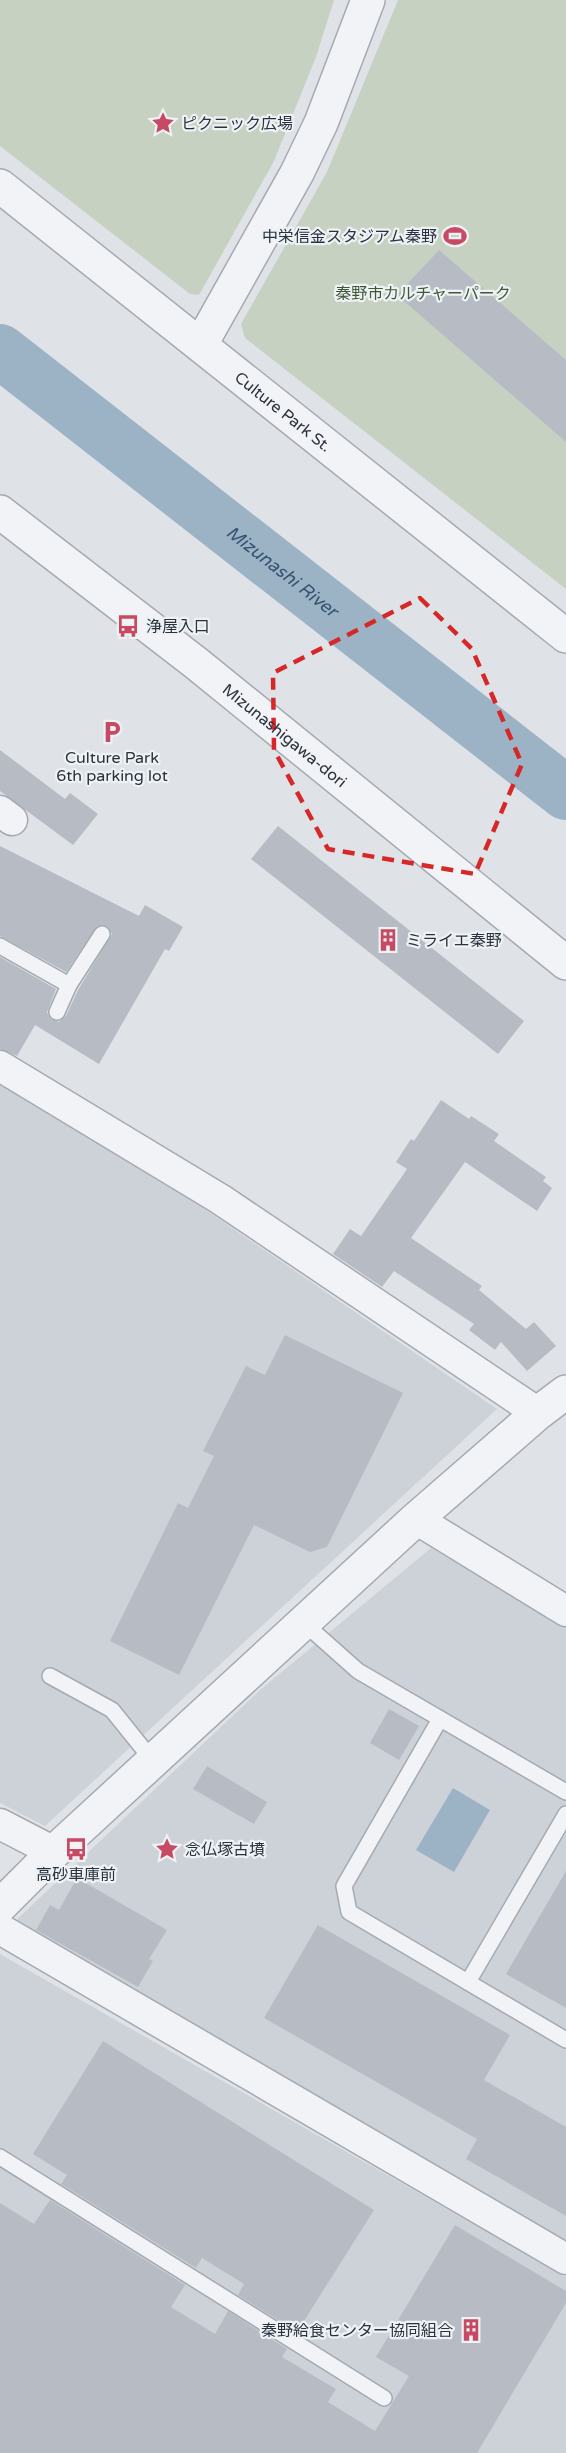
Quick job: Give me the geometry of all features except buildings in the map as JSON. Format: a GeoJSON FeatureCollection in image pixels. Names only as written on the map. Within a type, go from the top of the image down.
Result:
{"type":"FeatureCollection","features":[{"type":"Feature","properties":{"kind":"street"},"geometry":{"type":"LineString","coordinates":[[201,344],[297,173],[321,123],[368,0]]}},
{"type":"Feature","properties":{"kind":"street","name":"Culture Park St."},"geometry":{"type":"LineString","coordinates":[[0,186],[566,636]]}},
{"type":"Feature","properties":{"kind":"street","name":"Mizunashigawa-dori"},"geometry":{"type":"LineString","coordinates":[[4,522],[196,663],[566,963]]}},
{"type":"Feature","properties":{"kind":"street"},"geometry":{"type":"LineString","coordinates":[[0,1066],[220,1199],[538,1413]]}},
{"type":"Feature","properties":{"kind":"street"},"geometry":{"type":"LineString","coordinates":[[0,1906],[54,1852],[416,1519],[538,1413],[566,1392]]}},
{"type":"Feature","properties":{"kind":"street"},"geometry":{"type":"LineString","coordinates":[[416,1519],[566,1611]]}},
{"type":"Feature","properties":{"kind":"street"},"geometry":{"type":"LineString","coordinates":[[0,1824],[54,1852]]}},
{"type":"Feature","properties":{"kind":"street"},"geometry":{"type":"LineString","coordinates":[[0,1929],[566,2259]]}},
{"type":"Feature","properties":{"kind":"lane"},"geometry":{"type":"LineString","coordinates":[[57,1012],[69,985],[102,934]]}},
{"type":"Feature","properties":{"kind":"lane"},"geometry":{"type":"LineString","coordinates":[[0,946],[69,985]]}},
{"type":"Feature","properties":{"kind":"lane"},"geometry":{"type":"LineString","coordinates":[[304,1623],[358,1671],[566,1792]]}},
{"type":"Feature","properties":{"kind":"lane"},"geometry":{"type":"LineString","coordinates":[[50,1676],[112,1710],[153,1761]]}},
{"type":"Feature","properties":{"kind":"lane"},"geometry":{"type":"LineString","coordinates":[[440,1719],[344,1886],[349,1912],[566,2040]]}},
{"type":"Feature","properties":{"kind":"lane"},"geometry":{"type":"LineString","coordinates":[[468,1982],[566,1814]]}},
{"type":"Feature","properties":{"kind":"lane"},"geometry":{"type":"LineString","coordinates":[[0,2157],[384,2397]]}},
{"type":"Feature","properties":{"kind":"highlighted area"},"geometry":{"type":"Polygon","coordinates":[[[420,598],[472,649],[522,764],[475,874],[328,849],[274,750],[273,673],[420,598]]]}},
{"type":"Feature","properties":{"kind":"shaded area"},"geometry":{"type":"Polygon","coordinates":[[[0,1085],[200,1206],[497,1409],[45,1826],[0,1803],[0,1085]]]}},
{"type":"Feature","properties":{"kind":"shaded area"},"geometry":{"type":"Polygon","coordinates":[[[431,1548],[566,1628],[566,2249],[10,1926],[260,1690],[431,1548]]]}},
{"type":"Feature","properties":{"kind":"shaded area"},"geometry":{"type":"Polygon","coordinates":[[[0,1954],[566,2277],[566,2453],[0,2453],[0,1954]]]}},
{"type":"Feature","properties":{"kind":"green space"},"geometry":{"type":"Polygon","coordinates":[[[0,0],[334,0],[316,57],[274,161],[199,295],[190,294],[0,146],[0,0]]]}},
{"type":"Feature","properties":{"kind":"green space","name":"秦野市カルチャーパーク"},"geometry":{"type":"Polygon","coordinates":[[[398,0],[566,0],[566,589],[245,338],[241,324],[327,172],[398,0]]]}},
{"type":"Feature","properties":{"kind":"water"},"geometry":{"type":"Polygon","coordinates":[[[453,1788],[490,1810],[454,1872],[416,1850],[453,1788]]]}},
{"type":"Feature","properties":{"kind":"waterway","name":"Mizunashi River"},"geometry":{"type":"LineString","coordinates":[[0,351],[566,793]]}},
{"type":"Feature","properties":{"kind":"place","name":"ピクニック広場"},"geometry":{"type":"Point","coordinates":[163,123]}},
{"type":"Feature","properties":{"kind":"place","name":"中栄信金スタジアム秦野"},"geometry":{"type":"Point","coordinates":[455,236]}},
{"type":"Feature","properties":{"kind":"place","name":"浄屋入口"},"geometry":{"type":"Point","coordinates":[128,626]}},
{"type":"Feature","properties":{"kind":"place","name":"Culture Park 6th parking lot"},"geometry":{"type":"Point","coordinates":[112,732]}},
{"type":"Feature","properties":{"kind":"place","name":"ミライエ秦野"},"geometry":{"type":"Point","coordinates":[388,940]}},
{"type":"Feature","properties":{"kind":"place","name":"高砂車庫前"},"geometry":{"type":"Point","coordinates":[76,1849]}},
{"type":"Feature","properties":{"kind":"place","name":"念仏塚古墳"},"geometry":{"type":"Point","coordinates":[167,1849]}},
{"type":"Feature","properties":{"kind":"place","name":"秦野給食センター協同組合"},"geometry":{"type":"Point","coordinates":[471,2330]}}]}
